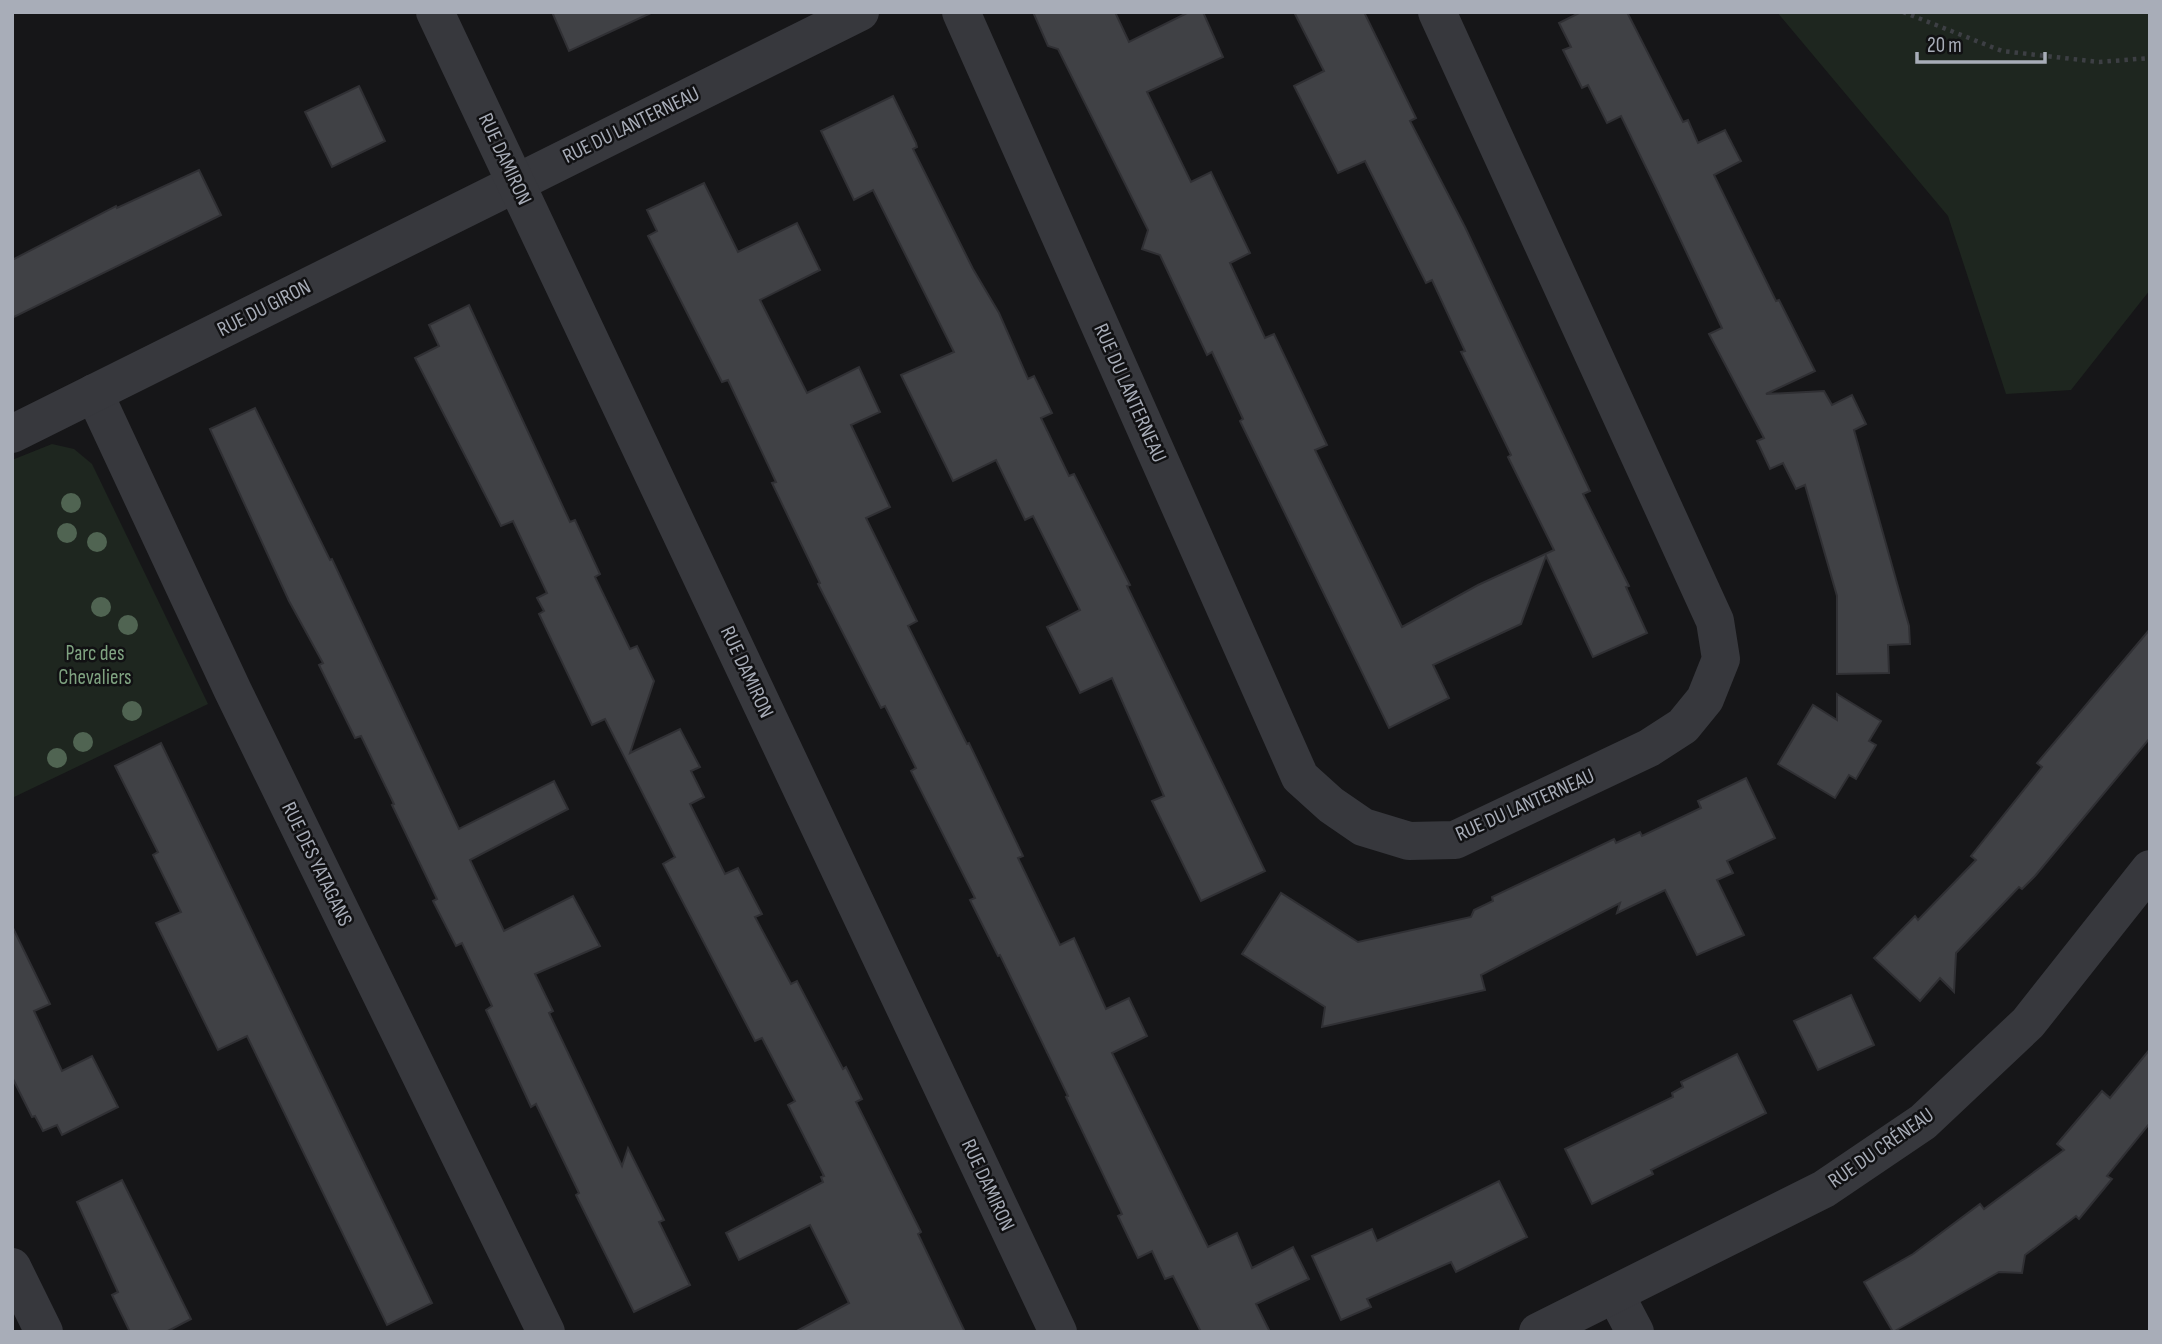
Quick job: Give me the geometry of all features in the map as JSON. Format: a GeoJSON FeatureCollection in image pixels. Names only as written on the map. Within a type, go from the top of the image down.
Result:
{"type":"FeatureCollection","features":[{"type":"Feature","properties":{"kind":"street","name":"RUE DAMIRON"},"geometry":{"type":"LineString","coordinates":[[435,12],[1058,1332]]}},
{"type":"Feature","properties":{"kind":"street","name":"RUE DU LANTERNEAU"},"geometry":{"type":"LineString","coordinates":[[516,182],[860,12]]}},
{"type":"Feature","properties":{"kind":"street","name":"RUE DU LANTERNEAU"},"geometry":{"type":"LineString","coordinates":[[961,12],[1300,777],[1331,805],[1363,827],[1409,841],[1455,840],[1649,748],[1683,726],[1698,708],[1705,699],[1721,659],[1715,621],[1437,12]]}},
{"type":"Feature","properties":{"kind":"street","name":"RUE DU GIRON"},"geometry":{"type":"LineString","coordinates":[[12,434],[516,182]]}},
{"type":"Feature","properties":{"kind":"street","name":"RUE DES YATAGANS"},"geometry":{"type":"LineString","coordinates":[[94,393],[233,691],[545,1332]]}},
{"type":"Feature","properties":{"kind":"street","name":"RUE DU CRÉNEAU"},"geometry":{"type":"LineString","coordinates":[[1538,1332],[1824,1189],[1923,1122],[2028,1023],[2150,869]]}},
{"type":"Feature","properties":{"kind":"street"},"geometry":{"type":"LineString","coordinates":[[12,1267],[44,1332]]}},
{"type":"Feature","properties":{"kind":"street"},"geometry":{"type":"LineString","coordinates":[[1615,1294],[1635,1332]]}},
{"type":"Feature","properties":{"kind":"path"},"geometry":{"type":"LineString","coordinates":[[1903,12],[2002,51],[2099,62],[2150,58]]}},
{"type":"Feature","properties":{"kind":"green space"},"geometry":{"type":"Polygon","coordinates":[[[1777,12],[2150,12],[2150,290],[2071,390],[2006,394],[1948,216],[1777,12]]]}},
{"type":"Feature","properties":{"kind":"green space","name":"Parc des Chevaliers"},"geometry":{"type":"Polygon","coordinates":[[[52,444],[74,449],[92,464],[208,704],[12,798],[12,460],[52,444]]]}},
{"type":"Feature","properties":{"kind":"building"},"geometry":{"type":"Polygon","coordinates":[[[552,12],[653,12],[569,51],[552,12]]]}},
{"type":"Feature","properties":{"kind":"building"},"geometry":{"type":"Polygon","coordinates":[[[1033,12],[1115,12],[1129,42],[1189,12],[1203,12],[1223,57],[1147,92],[1191,182],[1211,172],[1250,253],[1230,263],[1265,338],[1274,334],[1327,445],[1315,450],[1402,627],[1478,585],[1554,550],[1508,457],[1511,455],[1461,352],[1465,351],[1432,280],[1426,283],[1365,161],[1338,173],[1294,86],[1324,71],[1294,12],[1364,12],[1416,118],[1410,121],[1465,227],[1590,491],[1583,494],[1629,586],[1626,587],[1647,633],[1593,657],[1546,556],[1521,624],[1433,665],[1449,698],[1389,728],[1240,421],[1243,419],[1212,352],[1207,355],[1160,255],[1142,249],[1148,230],[1058,49],[1048,46],[1033,12]]]}},
{"type":"Feature","properties":{"kind":"building"},"geometry":{"type":"Polygon","coordinates":[[[1581,12],[1627,12],[1683,122],[1688,120],[1698,143],[1725,130],[1741,161],[1714,175],[1776,301],[1779,300],[1815,371],[1766,394],[1824,391],[1832,405],[1852,395],[1866,424],[1854,430],[1909,626],[1910,644],[1888,645],[1889,673],[1837,674],[1837,596],[1805,485],[1796,489],[1783,463],[1770,469],[1757,441],[1764,438],[1709,334],[1722,328],[1621,116],[1607,123],[1588,85],[1582,88],[1563,50],[1571,47],[1559,23],[1581,12]]]}},
{"type":"Feature","properties":{"kind":"building"},"geometry":{"type":"Polygon","coordinates":[[[359,86],[385,141],[332,167],[305,112],[359,86]]]}},
{"type":"Feature","properties":{"kind":"building"},"geometry":{"type":"Polygon","coordinates":[[[893,96],[916,143],[917,147],[913,149],[973,269],[999,313],[1028,379],[1034,376],[1052,413],[1041,418],[1069,476],[1074,474],[1130,585],[1127,586],[1265,871],[1201,901],[1152,801],[1164,796],[1112,678],[1080,693],[1047,627],[1080,610],[1033,516],[1025,520],[996,460],[953,481],[901,375],[954,352],[873,190],[854,200],[821,131],[893,96]]]}},
{"type":"Feature","properties":{"kind":"building"},"geometry":{"type":"Polygon","coordinates":[[[199,170],[221,215],[12,318],[12,260],[116,206],[117,208],[199,170]]]}},
{"type":"Feature","properties":{"kind":"building"},"geometry":{"type":"Polygon","coordinates":[[[704,183],[738,252],[797,223],[820,270],[760,300],[807,393],[859,367],[880,412],[851,425],[890,507],[866,518],[917,621],[908,626],[967,744],[969,743],[1023,856],[1018,858],[1060,945],[1074,938],[1106,1009],[1129,998],[1147,1036],[1112,1053],[1208,1247],[1237,1233],[1252,1268],[1293,1247],[1309,1279],[1256,1304],[1270,1332],[1201,1332],[1173,1276],[1165,1279],[1152,1251],[1138,1258],[1118,1216],[1122,1214],[1066,1097],[1068,1096],[1000,955],[998,956],[970,900],[975,898],[911,771],[916,768],[885,706],[881,708],[818,584],[820,583],[772,483],[776,482],[728,380],[722,382],[648,236],[657,231],[647,210],[704,183]]]}},
{"type":"Feature","properties":{"kind":"building"},"geometry":{"type":"Polygon","coordinates":[[[469,305],[570,522],[575,520],[600,574],[595,577],[630,649],[637,646],[654,681],[630,753],[680,729],[700,767],[691,771],[704,797],[690,804],[725,874],[738,868],[762,914],[755,917],[791,984],[797,981],[843,1069],[846,1067],[862,1099],[856,1102],[921,1232],[918,1234],[965,1332],[795,1332],[849,1303],[810,1225],[739,1260],[726,1233],[823,1182],[821,1177],[824,1176],[788,1105],[795,1101],[762,1038],[755,1041],[663,864],[675,857],[605,719],[592,725],[539,614],[544,611],[537,598],[547,593],[513,521],[501,526],[415,358],[439,346],[429,325],[469,305]]]}},
{"type":"Feature","properties":{"kind":"building"},"geometry":{"type":"Polygon","coordinates":[[[255,408],[330,560],[332,559],[459,829],[554,781],[568,809],[470,860],[504,931],[573,896],[600,946],[535,974],[553,1011],[549,1013],[622,1166],[628,1148],[664,1220],[659,1222],[690,1285],[634,1312],[576,1195],[579,1193],[536,1104],[531,1107],[486,1010],[492,1006],[462,943],[456,946],[433,901],[437,899],[392,805],[394,804],[361,736],[355,738],[319,665],[323,663],[289,601],[210,429],[255,408]]]}},
{"type":"Feature","properties":{"kind":"building"},"geometry":{"type":"Polygon","coordinates":[[[2150,629],[2150,738],[2035,876],[2022,889],[2019,887],[1956,953],[1954,992],[1940,978],[1920,1001],[1874,958],[1915,916],[1918,920],[1976,860],[1971,856],[2042,767],[2037,763],[2150,629]]]}},
{"type":"Feature","properties":{"kind":"building"},"geometry":{"type":"Polygon","coordinates":[[[1837,694],[1881,721],[1869,741],[1876,745],[1856,779],[1849,775],[1835,798],[1778,764],[1813,705],[1837,720],[1837,694]]]}},
{"type":"Feature","properties":{"kind":"building"},"geometry":{"type":"Polygon","coordinates":[[[161,743],[432,1303],[387,1325],[247,1036],[218,1050],[156,923],[181,912],[153,855],[158,852],[115,766],[161,743]]]}},
{"type":"Feature","properties":{"kind":"building"},"geometry":{"type":"Polygon","coordinates":[[[1746,778],[1775,838],[1727,861],[1733,873],[1717,880],[1744,935],[1697,955],[1665,890],[1617,913],[1620,903],[1481,975],[1485,990],[1322,1027],[1325,1007],[1242,954],[1281,893],[1358,942],[1471,917],[1474,910],[1493,901],[1492,897],[1614,839],[1616,843],[1640,832],[1642,836],[1701,808],[1698,801],[1746,778]]]}},
{"type":"Feature","properties":{"kind":"building"},"geometry":{"type":"Polygon","coordinates":[[[12,926],[50,1004],[34,1011],[62,1071],[92,1056],[118,1107],[62,1135],[57,1125],[43,1131],[35,1116],[32,1117],[12,1077],[12,926]]]}},
{"type":"Feature","properties":{"kind":"building"},"geometry":{"type":"Polygon","coordinates":[[[1851,995],[1874,1045],[1818,1070],[1794,1021],[1851,995]]]}},
{"type":"Feature","properties":{"kind":"building"},"geometry":{"type":"Polygon","coordinates":[[[2150,1049],[2150,1123],[2107,1176],[2112,1179],[2079,1219],[2076,1216],[2025,1255],[2022,1273],[1999,1272],[1893,1332],[1864,1282],[1913,1254],[1980,1204],[1984,1209],[2064,1150],[2057,1144],[2102,1091],[2110,1098],[2150,1049]]]}},
{"type":"Feature","properties":{"kind":"building"},"geometry":{"type":"Polygon","coordinates":[[[1737,1054],[1766,1113],[1651,1170],[1653,1174],[1592,1204],[1565,1149],[1673,1097],[1672,1093],[1683,1087],[1681,1082],[1737,1054]]]}},
{"type":"Feature","properties":{"kind":"building"},"geometry":{"type":"Polygon","coordinates":[[[122,1180],[191,1319],[166,1332],[130,1332],[112,1295],[118,1292],[77,1202],[122,1180]]]}},
{"type":"Feature","properties":{"kind":"building"},"geometry":{"type":"Polygon","coordinates":[[[1499,1181],[1527,1237],[1456,1272],[1451,1262],[1367,1299],[1371,1307],[1341,1320],[1312,1256],[1372,1229],[1377,1241],[1499,1181]]]}}]}
